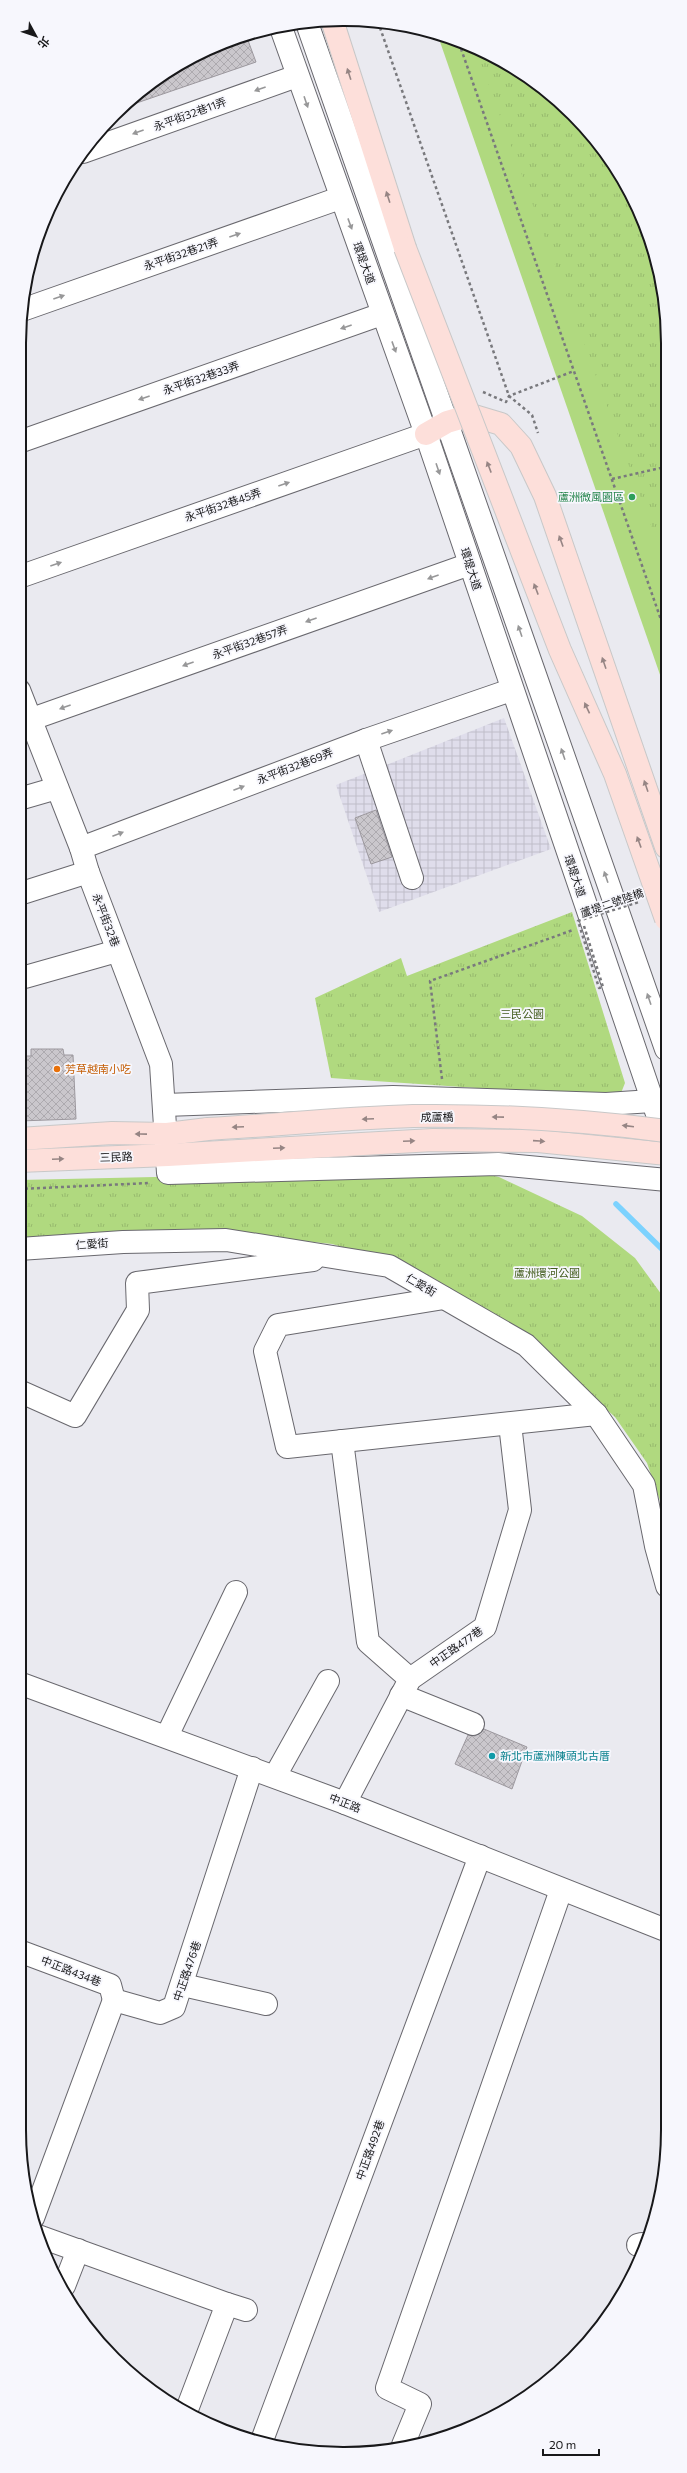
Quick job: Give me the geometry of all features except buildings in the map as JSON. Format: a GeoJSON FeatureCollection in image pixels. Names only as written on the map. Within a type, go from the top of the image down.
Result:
{"type":"FeatureCollection","features":[{"type":"Feature","properties":{"kind":"main road"},"geometry":{"type":"LineString","coordinates":[[334,26],[404,248],[560,650],[614,774],[661,905]]}},
{"type":"Feature","properties":{"kind":"main road"},"geometry":{"type":"LineString","coordinates":[[426,434],[447,422],[471,415],[501,424],[521,446],[545,496],[661,830]]}},
{"type":"Feature","properties":{"kind":"main road","name":"成蘆橋"},"geometry":{"type":"LineString","coordinates":[[208,1129],[420,1116],[503,1117],[608,1123],[660,1115]]}},
{"type":"Feature","properties":{"kind":"main road","name":"三民路"},"geometry":{"type":"LineString","coordinates":[[26,1160],[167,1145],[208,1129]]}},
{"type":"Feature","properties":{"kind":"main road","name":"三民路"},"geometry":{"type":"LineString","coordinates":[[26,1139],[112,1133],[167,1145],[212,1152]]}},
{"type":"Feature","properties":{"kind":"main road","name":"成蘆橋"},"geometry":{"type":"LineString","coordinates":[[212,1152],[464,1139],[538,1141],[661,1153]]}},
{"type":"Feature","properties":{"kind":"street"},"geometry":{"type":"LineString","coordinates":[[309,28],[661,1036]]}},
{"type":"Feature","properties":{"kind":"street","name":"環堤大道"},"geometry":{"type":"LineString","coordinates":[[282,32],[340,198],[426,434],[511,690],[660,1115]]}},
{"type":"Feature","properties":{"kind":"street","name":"永平街32巷11弄"},"geometry":{"type":"LineString","coordinates":[[93,148],[297,76]]}},
{"type":"Feature","properties":{"kind":"street","name":"永平街32巷21弄"},"geometry":{"type":"LineString","coordinates":[[28,308],[340,198]]}},
{"type":"Feature","properties":{"kind":"street","name":"永平街32巷33弄"},"geometry":{"type":"LineString","coordinates":[[26,440],[382,314]]}},
{"type":"Feature","properties":{"kind":"street","name":"永平街32巷45弄"},"geometry":{"type":"LineString","coordinates":[[26,575],[426,434]]}},
{"type":"Feature","properties":{"kind":"street","name":"永平街32巷57弄"},"geometry":{"type":"LineString","coordinates":[[29,720],[470,564]]}},
{"type":"Feature","properties":{"kind":"street","name":"永平街32巷69弄"},"geometry":{"type":"LineString","coordinates":[[81,848],[366,740],[511,690]]}},
{"type":"Feature","properties":{"kind":"street","name":"永平街32巷"},"geometry":{"type":"LineString","coordinates":[[26,711],[81,848],[88,872],[117,951],[161,1064],[168,1173],[498,1164],[661,1179]]}},
{"type":"Feature","properties":{"kind":"street"},"geometry":{"type":"LineString","coordinates":[[366,740],[412,878]]}},
{"type":"Feature","properties":{"kind":"street"},"geometry":{"type":"LineString","coordinates":[[26,797],[57,788]]}},
{"type":"Feature","properties":{"kind":"street"},"geometry":{"type":"LineString","coordinates":[[26,892],[88,872]]}},
{"type":"Feature","properties":{"kind":"street"},"geometry":{"type":"LineString","coordinates":[[26,977],[117,951]]}},
{"type":"Feature","properties":{"kind":"street"},"geometry":{"type":"LineString","coordinates":[[164,1105],[393,1097],[606,1104],[660,1115]]}},
{"type":"Feature","properties":{"kind":"street","name":"仁愛街"},"geometry":{"type":"LineString","coordinates":[[26,1249],[123,1242],[226,1240],[389,1266],[526,1345],[596,1414],[644,1485],[661,1564]]}},
{"type":"Feature","properties":{"kind":"street"},"geometry":{"type":"LineString","coordinates":[[26,1394],[75,1416],[138,1310],[136,1283],[339,1257]]}},
{"type":"Feature","properties":{"kind":"street"},"geometry":{"type":"LineString","coordinates":[[444,1298],[278,1325],[265,1351],[287,1447],[596,1414]]}},
{"type":"Feature","properties":{"kind":"street","name":"中正路477巷"},"geometry":{"type":"LineString","coordinates":[[344,1803],[405,1687],[485,1627],[520,1510],[510,1424]]}},
{"type":"Feature","properties":{"kind":"street"},"geometry":{"type":"LineString","coordinates":[[342,1441],[368,1642],[405,1687],[473,1724]]}},
{"type":"Feature","properties":{"kind":"street"},"geometry":{"type":"LineString","coordinates":[[166,1736],[236,1592]]}},
{"type":"Feature","properties":{"kind":"street"},"geometry":{"type":"LineString","coordinates":[[275,1776],[328,1681]]}},
{"type":"Feature","properties":{"kind":"street","name":"中正路"},"geometry":{"type":"LineString","coordinates":[[26,1686],[275,1776],[661,1928]]}},
{"type":"Feature","properties":{"kind":"street","name":"中正路476巷"},"geometry":{"type":"LineString","coordinates":[[114,2000],[160,2013],[174,2007],[183,1985],[252,1768]]}},
{"type":"Feature","properties":{"kind":"street","name":"中正路492巷"},"geometry":{"type":"LineString","coordinates":[[263,2437],[480,1856]]}},
{"type":"Feature","properties":{"kind":"street"},"geometry":{"type":"LineString","coordinates":[[405,2441],[420,2404],[387,2388],[561,1890]]}},
{"type":"Feature","properties":{"kind":"street","name":"中正路434巷"},"geometry":{"type":"LineString","coordinates":[[26,1954],[110,1985],[114,2000]]}},
{"type":"Feature","properties":{"kind":"street"},"geometry":{"type":"LineString","coordinates":[[183,1985],[266,2004]]}},
{"type":"Feature","properties":{"kind":"street"},"geometry":{"type":"LineString","coordinates":[[36,2209],[114,2000]]}},
{"type":"Feature","properties":{"kind":"street"},"geometry":{"type":"LineString","coordinates":[[45,2239],[236,2307],[189,2406]]}},
{"type":"Feature","properties":{"kind":"street"},"geometry":{"type":"LineString","coordinates":[[66,2282],[78,2250]]}},
{"type":"Feature","properties":{"kind":"path"},"geometry":{"type":"LineString","coordinates":[[380,29],[509,396],[516,402]]}},
{"type":"Feature","properties":{"kind":"path"},"geometry":{"type":"LineString","coordinates":[[461,48],[661,620]]}},
{"type":"Feature","properties":{"kind":"path"},"geometry":{"type":"LineString","coordinates":[[480,391],[506,402],[509,396],[574,371]]}},
{"type":"Feature","properties":{"kind":"path"},"geometry":{"type":"LineString","coordinates":[[612,479],[661,468]]}},
{"type":"Feature","properties":{"kind":"path","name":"蘆堤二號陸橋"},"geometry":{"type":"LineString","coordinates":[[584,926],[603,987],[599,988],[578,921],[641,901]]}},
{"type":"Feature","properties":{"kind":"shaded area"},"geometry":{"type":"Polygon","coordinates":[[[504,718],[551,849],[379,912],[336,785],[504,718]]]}},
{"type":"Feature","properties":{"kind":"green space","name":"蘆洲微風園區"},"geometry":{"type":"Polygon","coordinates":[[[440,41],[465,50],[502,69],[537,92],[568,119],[595,150],[607,167],[628,203],[644,241],[655,282],[661,344],[661,678],[440,41]]]}},
{"type":"Feature","properties":{"kind":"green space"},"geometry":{"type":"Polygon","coordinates":[[[478,56],[520,80],[553,105],[568,119],[595,150],[607,167],[637,222],[650,261],[655,282],[660,323],[661,552],[478,56]]]}},
{"type":"Feature","properties":{"kind":"green space","name":"三民公園"},"geometry":{"type":"Polygon","coordinates":[[[572,912],[625,1083],[621,1093],[610,1097],[331,1078],[315,998],[401,958],[407,976],[572,912]]]}},
{"type":"Feature","properties":{"kind":"green space","name":"蘆洲環河公園"},"geometry":{"type":"Polygon","coordinates":[[[467,1170],[499,1177],[582,1216],[635,1258],[661,1294],[661,1504],[647,1463],[615,1417],[533,1344],[435,1279],[380,1258],[332,1244],[229,1233],[26,1244],[26,1180],[467,1170]]]}},
{"type":"Feature","properties":{"kind":"waterway"},"geometry":{"type":"LineString","coordinates":[[616,1204],[661,1248]]}},
{"type":"Feature","properties":{"kind":"place","name":"蘆洲微風園區"},"geometry":{"type":"Point","coordinates":[632,497]}},
{"type":"Feature","properties":{"kind":"place","name":"芳草越南小吃"},"geometry":{"type":"Point","coordinates":[57,1069]}},
{"type":"Feature","properties":{"kind":"place","name":"新北市蘆洲陳頭北古厝"},"geometry":{"type":"Point","coordinates":[492,1756]}}]}
